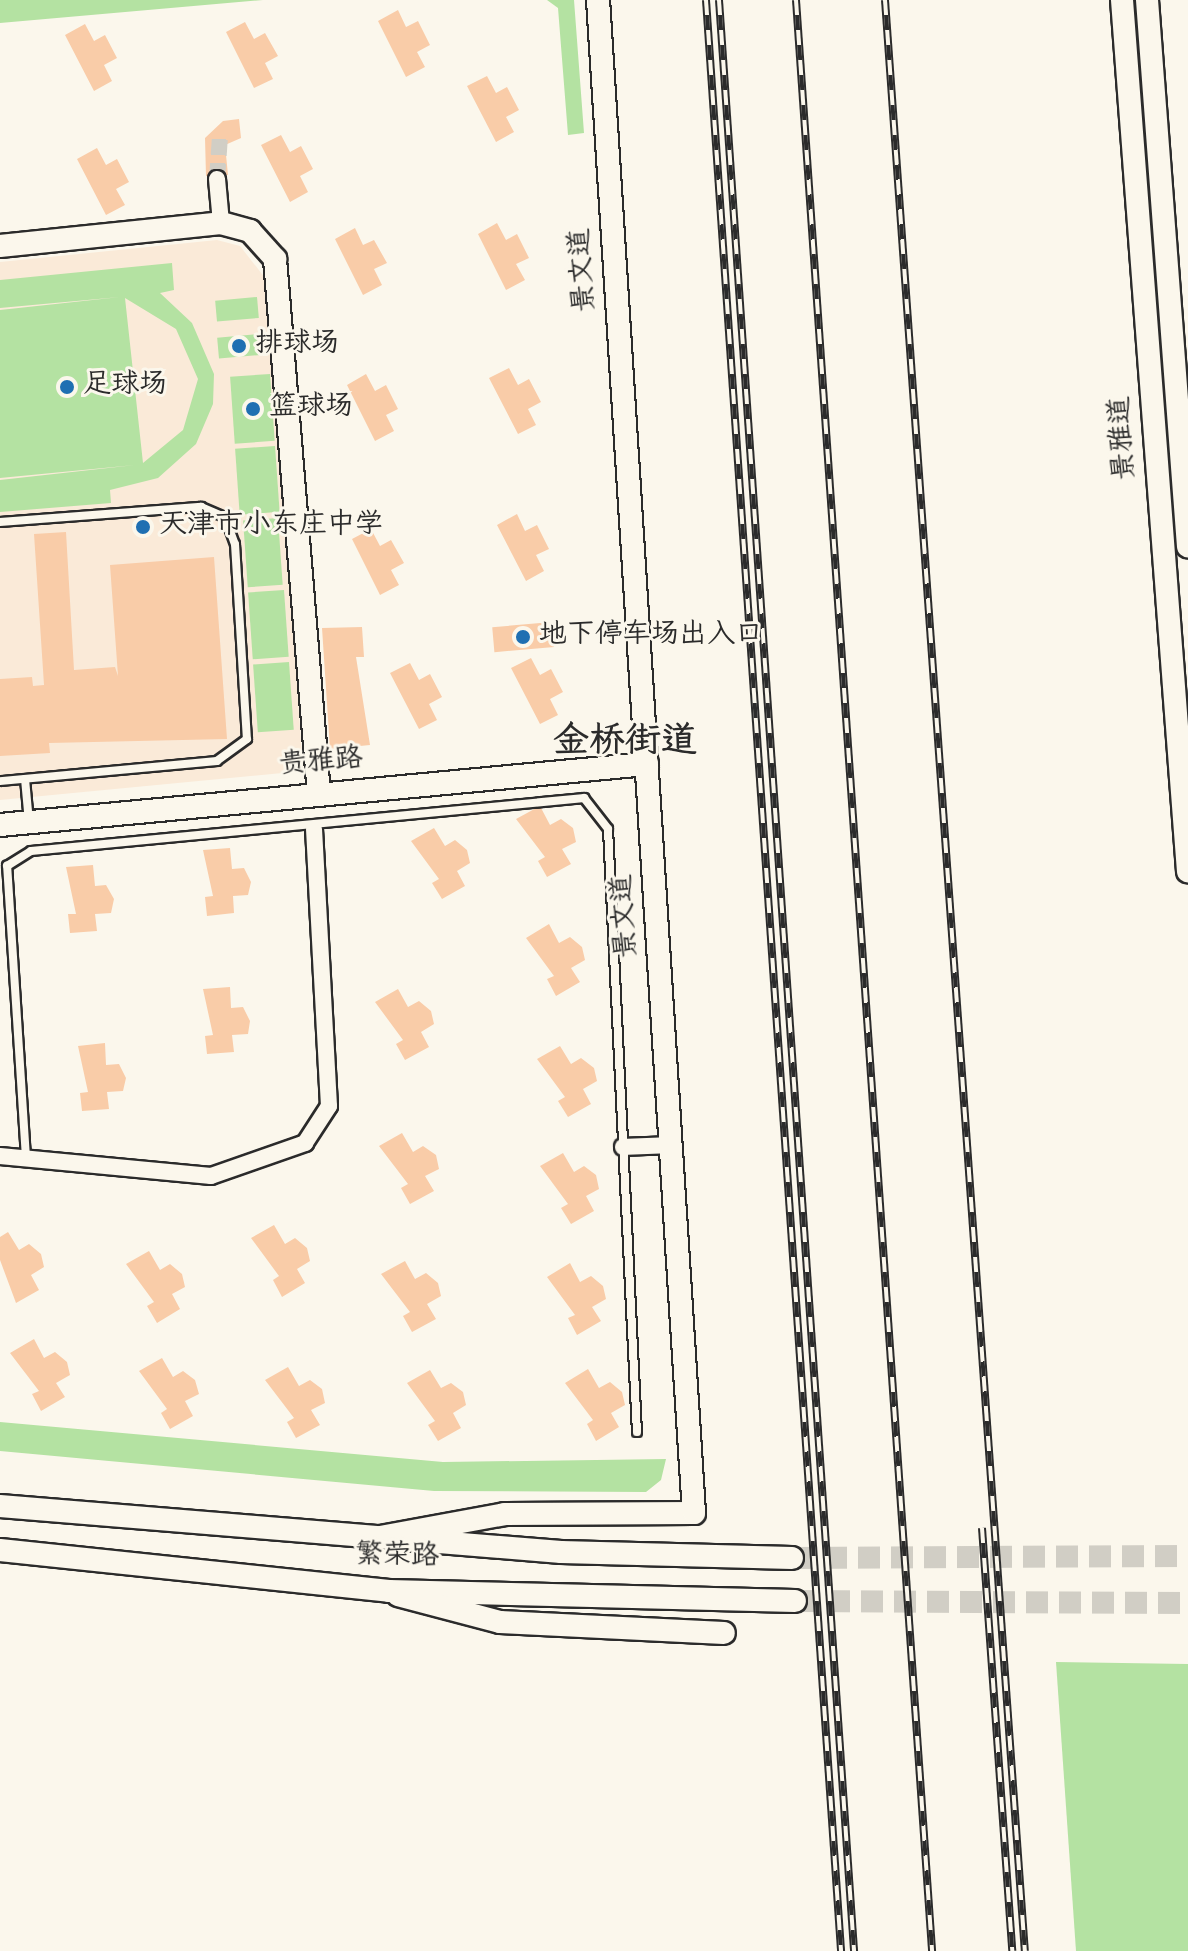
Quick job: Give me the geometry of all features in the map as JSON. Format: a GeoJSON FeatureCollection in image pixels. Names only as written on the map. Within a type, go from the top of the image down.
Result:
{"type":"FeatureCollection","features":[{"type":"Feature","properties":{"kind":"street","name":"景文道"},"geometry":{"type":"LineString","coordinates":[[380,1537],[505,1514],[694,1513],[598,0]]}},
{"type":"Feature","properties":{"kind":"street","name":"景雅道"},"geometry":{"type":"LineString","coordinates":[[1122,0],[1181,692],[1188,872]]}},
{"type":"Feature","properties":{"kind":"street","name":"景雅道"},"geometry":{"type":"LineString","coordinates":[[1147,0],[1188,546]]}},
{"type":"Feature","properties":{"kind":"street"},"geometry":{"type":"LineString","coordinates":[[217,179],[221,223]]}},
{"type":"Feature","properties":{"kind":"street"},"geometry":{"type":"LineString","coordinates":[[0,246],[221,223],[263,242],[282,274],[319,794]]}},
{"type":"Feature","properties":{"kind":"street","name":"贵雅路"},"geometry":{"type":"LineString","coordinates":[[0,825],[647,764]]}},
{"type":"Feature","properties":{"kind":"street"},"geometry":{"type":"LineString","coordinates":[[0,1156],[211,1176],[305,1143],[329,1106],[314,829]]}},
{"type":"Feature","properties":{"kind":"street"},"geometry":{"type":"LineString","coordinates":[[623,1147],[671,1145]]}},
{"type":"Feature","properties":{"kind":"street","name":"繁荣路"},"geometry":{"type":"LineString","coordinates":[[0,1506],[561,1552],[792,1558]]}},
{"type":"Feature","properties":{"kind":"street","name":"繁荣路"},"geometry":{"type":"LineString","coordinates":[[0,1550],[389,1591],[795,1601]]}},
{"type":"Feature","properties":{"kind":"street"},"geometry":{"type":"LineString","coordinates":[[389,1591],[500,1622],[724,1633]]}},
{"type":"Feature","properties":{"kind":"lane"},"geometry":{"type":"LineString","coordinates":[[0,522],[201,507],[225,517],[235,544],[245,745],[217,761],[0,781]]}},
{"type":"Feature","properties":{"kind":"lane"},"geometry":{"type":"LineString","coordinates":[[25,779],[29,822]]}},
{"type":"Feature","properties":{"kind":"lane"},"geometry":{"type":"LineString","coordinates":[[26,1158],[7,866],[31,851],[314,829],[584,798],[608,829],[637,1432]]}},
{"type":"Feature","properties":{"kind":"shaded area","name":"天津市小东庄中学"},"geometry":{"type":"Polygon","coordinates":[[[217,240],[240,246],[269,283],[303,771],[0,800],[0,262],[217,240]]]}},
{"type":"Feature","properties":{"kind":"green space"},"geometry":{"type":"Polygon","coordinates":[[[0,0],[263,0],[0,23],[0,0]]]}},
{"type":"Feature","properties":{"kind":"green space"},"geometry":{"type":"Polygon","coordinates":[[[547,0],[574,0],[584,133],[568,135],[558,8],[547,0]]]}},
{"type":"Feature","properties":{"kind":"green space","name":"足球场"},"geometry":{"type":"Polygon","coordinates":[[[172,263],[174,290],[160,293],[192,323],[214,374],[213,404],[196,444],[158,478],[110,490],[111,503],[0,512],[0,480],[135,465],[0,478],[0,310],[120,297],[0,308],[0,280],[172,263]],[[125,298],[143,463],[183,430],[198,379],[176,329],[125,298]]]}},
{"type":"Feature","properties":{"kind":"green space","name":"排球场"},"geometry":{"type":"Polygon","coordinates":[[[257,297],[259,318],[217,322],[215,301],[257,297]]]}},
{"type":"Feature","properties":{"kind":"green space","name":"排球场"},"geometry":{"type":"Polygon","coordinates":[[[259,334],[261,355],[219,359],[217,338],[259,334]]]}},
{"type":"Feature","properties":{"kind":"green space","name":"篮球场"},"geometry":{"type":"Polygon","coordinates":[[[270,374],[275,441],[235,444],[230,377],[270,374]]]}},
{"type":"Feature","properties":{"kind":"green space","name":"篮球场"},"geometry":{"type":"Polygon","coordinates":[[[275,446],[280,512],[240,515],[235,449],[275,446]]]}},
{"type":"Feature","properties":{"kind":"green space"},"geometry":{"type":"Polygon","coordinates":[[[278,518],[283,585],[248,587],[243,520],[278,518]]]}},
{"type":"Feature","properties":{"kind":"green space"},"geometry":{"type":"Polygon","coordinates":[[[284,590],[289,657],[253,659],[248,593],[284,590]]]}},
{"type":"Feature","properties":{"kind":"green space"},"geometry":{"type":"Polygon","coordinates":[[[289,662],[294,730],[258,732],[253,665],[289,662]]]}},
{"type":"Feature","properties":{"kind":"green space"},"geometry":{"type":"Polygon","coordinates":[[[0,1422],[443,1462],[666,1459],[661,1480],[646,1492],[434,1491],[0,1451],[0,1422]]]}},
{"type":"Feature","properties":{"kind":"green space"},"geometry":{"type":"Polygon","coordinates":[[[1056,1662],[1188,1664],[1188,1951],[1076,1951],[1056,1662]]]}},
{"type":"Feature","properties":{"kind":"building"},"geometry":{"type":"Polygon","coordinates":[[[398,10],[406,27],[418,21],[430,45],[417,52],[425,67],[406,77],[378,21],[398,10]]]}},
{"type":"Feature","properties":{"kind":"building"},"geometry":{"type":"Polygon","coordinates":[[[245,22],[254,39],[265,33],[278,56],[265,63],[273,79],[254,88],[226,32],[245,22]]]}},
{"type":"Feature","properties":{"kind":"building"},"geometry":{"type":"Polygon","coordinates":[[[85,24],[94,41],[105,35],[117,58],[104,65],[112,81],[94,91],[65,35],[85,24]]]}},
{"type":"Feature","properties":{"kind":"building"},"geometry":{"type":"Polygon","coordinates":[[[487,76],[496,93],[507,87],[519,110],[506,117],[514,132],[496,142],[467,86],[487,76]]]}},
{"type":"Feature","properties":{"kind":"building"},"geometry":{"type":"Polygon","coordinates":[[[239,119],[241,138],[225,145],[228,175],[206,176],[205,138],[223,121],[239,119]]]}},
{"type":"Feature","properties":{"kind":"building"},"geometry":{"type":"Polygon","coordinates":[[[281,135],[290,152],[301,146],[313,169],[300,176],[308,192],[290,202],[261,145],[281,135]]]}},
{"type":"Feature","properties":{"kind":"building"},"geometry":{"type":"Polygon","coordinates":[[[97,148],[106,165],[117,159],[129,182],[116,189],[125,205],[106,215],[77,159],[97,148]]]}},
{"type":"Feature","properties":{"kind":"building"},"geometry":{"type":"Polygon","coordinates":[[[497,223],[506,240],[517,234],[529,258],[516,264],[525,280],[506,290],[478,234],[497,223]]]}},
{"type":"Feature","properties":{"kind":"building"},"geometry":{"type":"Polygon","coordinates":[[[355,228],[363,245],[374,240],[387,263],[374,269],[382,285],[363,295],[335,239],[355,228]]]}},
{"type":"Feature","properties":{"kind":"building"},"geometry":{"type":"Polygon","coordinates":[[[509,368],[518,385],[529,379],[541,402],[528,409],[536,425],[518,434],[489,378],[509,368]]]}},
{"type":"Feature","properties":{"kind":"building"},"geometry":{"type":"Polygon","coordinates":[[[366,374],[375,391],[386,385],[398,409],[386,415],[394,431],[375,441],[347,385],[366,374]]]}},
{"type":"Feature","properties":{"kind":"building"},"geometry":{"type":"Polygon","coordinates":[[[517,514],[525,531],[537,525],[549,549],[536,555],[544,571],[526,581],[497,525],[517,514]]]}},
{"type":"Feature","properties":{"kind":"building"},"geometry":{"type":"Polygon","coordinates":[[[371,529],[380,546],[391,540],[404,563],[391,570],[399,585],[380,595],[352,539],[371,529]]]}},
{"type":"Feature","properties":{"kind":"building"},"geometry":{"type":"Polygon","coordinates":[[[66,532],[74,670],[115,667],[118,676],[110,565],[214,557],[227,739],[49,743],[50,753],[0,756],[0,679],[32,677],[33,686],[44,685],[34,534],[66,532]]]}},
{"type":"Feature","properties":{"kind":"building","name":"地下停车场出入口"},"geometry":{"type":"Polygon","coordinates":[[[552,622],[554,647],[494,652],[492,627],[552,622]]]}},
{"type":"Feature","properties":{"kind":"building"},"geometry":{"type":"Polygon","coordinates":[[[362,627],[364,657],[356,657],[370,745],[330,749],[322,628],[362,627]]]}},
{"type":"Feature","properties":{"kind":"building"},"geometry":{"type":"Polygon","coordinates":[[[531,658],[540,675],[551,669],[563,692],[550,699],[558,715],[540,724],[511,668],[531,658]]]}},
{"type":"Feature","properties":{"kind":"building"},"geometry":{"type":"Polygon","coordinates":[[[410,663],[419,680],[430,674],[442,697],[429,704],[437,720],[419,729],[390,673],[410,663]]]}},
{"type":"Feature","properties":{"kind":"building"},"geometry":{"type":"Polygon","coordinates":[[[540,806],[550,825],[561,819],[573,828],[576,842],[562,849],[571,864],[547,877],[538,861],[545,857],[516,819],[540,806]]]}},
{"type":"Feature","properties":{"kind":"building"},"geometry":{"type":"Polygon","coordinates":[[[434,828],[445,846],[455,840],[467,850],[470,863],[457,871],[465,886],[442,899],[432,883],[439,879],[411,841],[434,828]]]}},
{"type":"Feature","properties":{"kind":"building"},"geometry":{"type":"Polygon","coordinates":[[[230,848],[232,869],[244,868],[251,882],[248,895],[233,896],[234,913],[207,916],[205,897],[213,896],[203,850],[230,848]]]}},
{"type":"Feature","properties":{"kind":"building"},"geometry":{"type":"Polygon","coordinates":[[[93,865],[95,886],[106,885],[114,899],[111,913],[95,914],[97,931],[70,933],[68,914],[76,914],[66,867],[93,865]]]}},
{"type":"Feature","properties":{"kind":"building"},"geometry":{"type":"Polygon","coordinates":[[[549,924],[559,943],[570,937],[582,947],[585,960],[571,968],[580,982],[556,996],[547,979],[554,976],[526,938],[549,924]]]}},
{"type":"Feature","properties":{"kind":"building"},"geometry":{"type":"Polygon","coordinates":[[[230,987],[231,1008],[243,1007],[250,1021],[248,1034],[232,1035],[234,1052],[207,1054],[205,1036],[213,1035],[203,989],[230,987]]]}},
{"type":"Feature","properties":{"kind":"building"},"geometry":{"type":"Polygon","coordinates":[[[398,989],[408,1007],[419,1001],[431,1011],[434,1024],[421,1032],[429,1047],[405,1060],[396,1044],[403,1040],[375,1002],[398,989]]]}},
{"type":"Feature","properties":{"kind":"building"},"geometry":{"type":"Polygon","coordinates":[[[105,1043],[106,1065],[119,1064],[126,1078],[123,1091],[107,1092],[109,1109],[82,1111],[80,1093],[88,1092],[78,1046],[105,1043]]]}},
{"type":"Feature","properties":{"kind":"building"},"geometry":{"type":"Polygon","coordinates":[[[560,1046],[571,1064],[581,1058],[594,1068],[597,1081],[583,1089],[591,1104],[568,1117],[558,1101],[565,1097],[537,1059],[560,1046]]]}},
{"type":"Feature","properties":{"kind":"building"},"geometry":{"type":"Polygon","coordinates":[[[402,1133],[413,1152],[423,1146],[436,1155],[439,1169],[425,1176],[434,1191],[410,1204],[401,1188],[408,1184],[379,1146],[402,1133]]]}},
{"type":"Feature","properties":{"kind":"building"},"geometry":{"type":"Polygon","coordinates":[[[563,1153],[574,1172],[584,1166],[596,1175],[599,1189],[586,1196],[594,1211],[571,1224],[561,1208],[568,1204],[540,1166],[563,1153]]]}},
{"type":"Feature","properties":{"kind":"building"},"geometry":{"type":"Polygon","coordinates":[[[274,1225],[285,1244],[295,1238],[307,1248],[310,1261],[297,1269],[305,1283],[282,1297],[273,1280],[279,1276],[251,1238],[274,1225]]]}},
{"type":"Feature","properties":{"kind":"building"},"geometry":{"type":"Polygon","coordinates":[[[8,1232],[19,1250],[29,1244],[41,1254],[44,1267],[31,1275],[39,1290],[16,1303],[0,1260],[0,1237],[8,1232]]]}},
{"type":"Feature","properties":{"kind":"building"},"geometry":{"type":"Polygon","coordinates":[[[149,1251],[160,1270],[170,1264],[182,1274],[185,1287],[172,1294],[180,1309],[157,1323],[147,1306],[154,1302],[126,1264],[149,1251]]]}},
{"type":"Feature","properties":{"kind":"building"},"geometry":{"type":"Polygon","coordinates":[[[405,1261],[415,1279],[426,1273],[438,1283],[441,1296],[427,1304],[436,1319],[412,1332],[403,1316],[410,1312],[381,1274],[405,1261]]]}},
{"type":"Feature","properties":{"kind":"building"},"geometry":{"type":"Polygon","coordinates":[[[570,1263],[580,1282],[591,1276],[603,1286],[606,1299],[592,1307],[601,1321],[577,1335],[568,1318],[575,1315],[547,1277],[570,1263]]]}},
{"type":"Feature","properties":{"kind":"building"},"geometry":{"type":"Polygon","coordinates":[[[34,1339],[44,1358],[55,1352],[67,1362],[70,1375],[56,1383],[65,1397],[41,1411],[32,1394],[39,1391],[10,1353],[34,1339]]]}},
{"type":"Feature","properties":{"kind":"building"},"geometry":{"type":"Polygon","coordinates":[[[162,1358],[173,1377],[183,1371],[195,1380],[199,1394],[185,1401],[193,1416],[170,1429],[161,1413],[167,1409],[139,1371],[162,1358]]]}},
{"type":"Feature","properties":{"kind":"building"},"geometry":{"type":"Polygon","coordinates":[[[288,1367],[299,1386],[310,1380],[322,1389],[325,1403],[311,1410],[320,1425],[296,1438],[287,1422],[294,1418],[265,1380],[288,1367]]]}},
{"type":"Feature","properties":{"kind":"building"},"geometry":{"type":"Polygon","coordinates":[[[588,1369],[599,1388],[610,1382],[622,1392],[625,1405],[611,1413],[619,1427],[596,1441],[587,1424],[593,1420],[565,1383],[588,1369]]]}},
{"type":"Feature","properties":{"kind":"building"},"geometry":{"type":"Polygon","coordinates":[[[430,1370],[441,1388],[451,1383],[463,1392],[466,1405],[453,1413],[461,1428],[438,1441],[428,1425],[435,1421],[407,1383],[430,1370]]]}},
{"type":"Feature","properties":{"kind":"tunnel"},"geometry":{"type":"LineString","coordinates":[[217,179],[220,136]]}},
{"type":"Feature","properties":{"kind":"tunnel"},"geometry":{"type":"LineString","coordinates":[[792,1558],[1188,1556]]}},
{"type":"Feature","properties":{"kind":"tunnel"},"geometry":{"type":"LineString","coordinates":[[795,1601],[1188,1603]]}},
{"type":"Feature","properties":{"kind":"railway"},"geometry":{"type":"LineString","coordinates":[[706,0],[841,1951]]}},
{"type":"Feature","properties":{"kind":"railway"},"geometry":{"type":"LineString","coordinates":[[719,0],[854,1951]]}},
{"type":"Feature","properties":{"kind":"railway"},"geometry":{"type":"LineString","coordinates":[[796,0],[932,1951]]}},
{"type":"Feature","properties":{"kind":"railway"},"geometry":{"type":"LineString","coordinates":[[885,0],[1025,1951]]}},
{"type":"Feature","properties":{"kind":"railway"},"geometry":{"type":"LineString","coordinates":[[982,1528],[1012,1951]]}},
{"type":"Feature","properties":{"kind":"place","name":"排球场"},"geometry":{"type":"Point","coordinates":[239,346]}},
{"type":"Feature","properties":{"kind":"place","name":"足球场"},"geometry":{"type":"Point","coordinates":[67,387]}},
{"type":"Feature","properties":{"kind":"place","name":"篮球场"},"geometry":{"type":"Point","coordinates":[253,409]}},
{"type":"Feature","properties":{"kind":"place","name":"天津市小东庄中学"},"geometry":{"type":"Point","coordinates":[143,527]}},
{"type":"Feature","properties":{"kind":"place","name":"地下停车场出入口"},"geometry":{"type":"Point","coordinates":[523,637]}},
{"type":"Feature","properties":{"kind":"district","name":"金桥街道"},"geometry":{"type":"Point","coordinates":[625,745]}}]}
